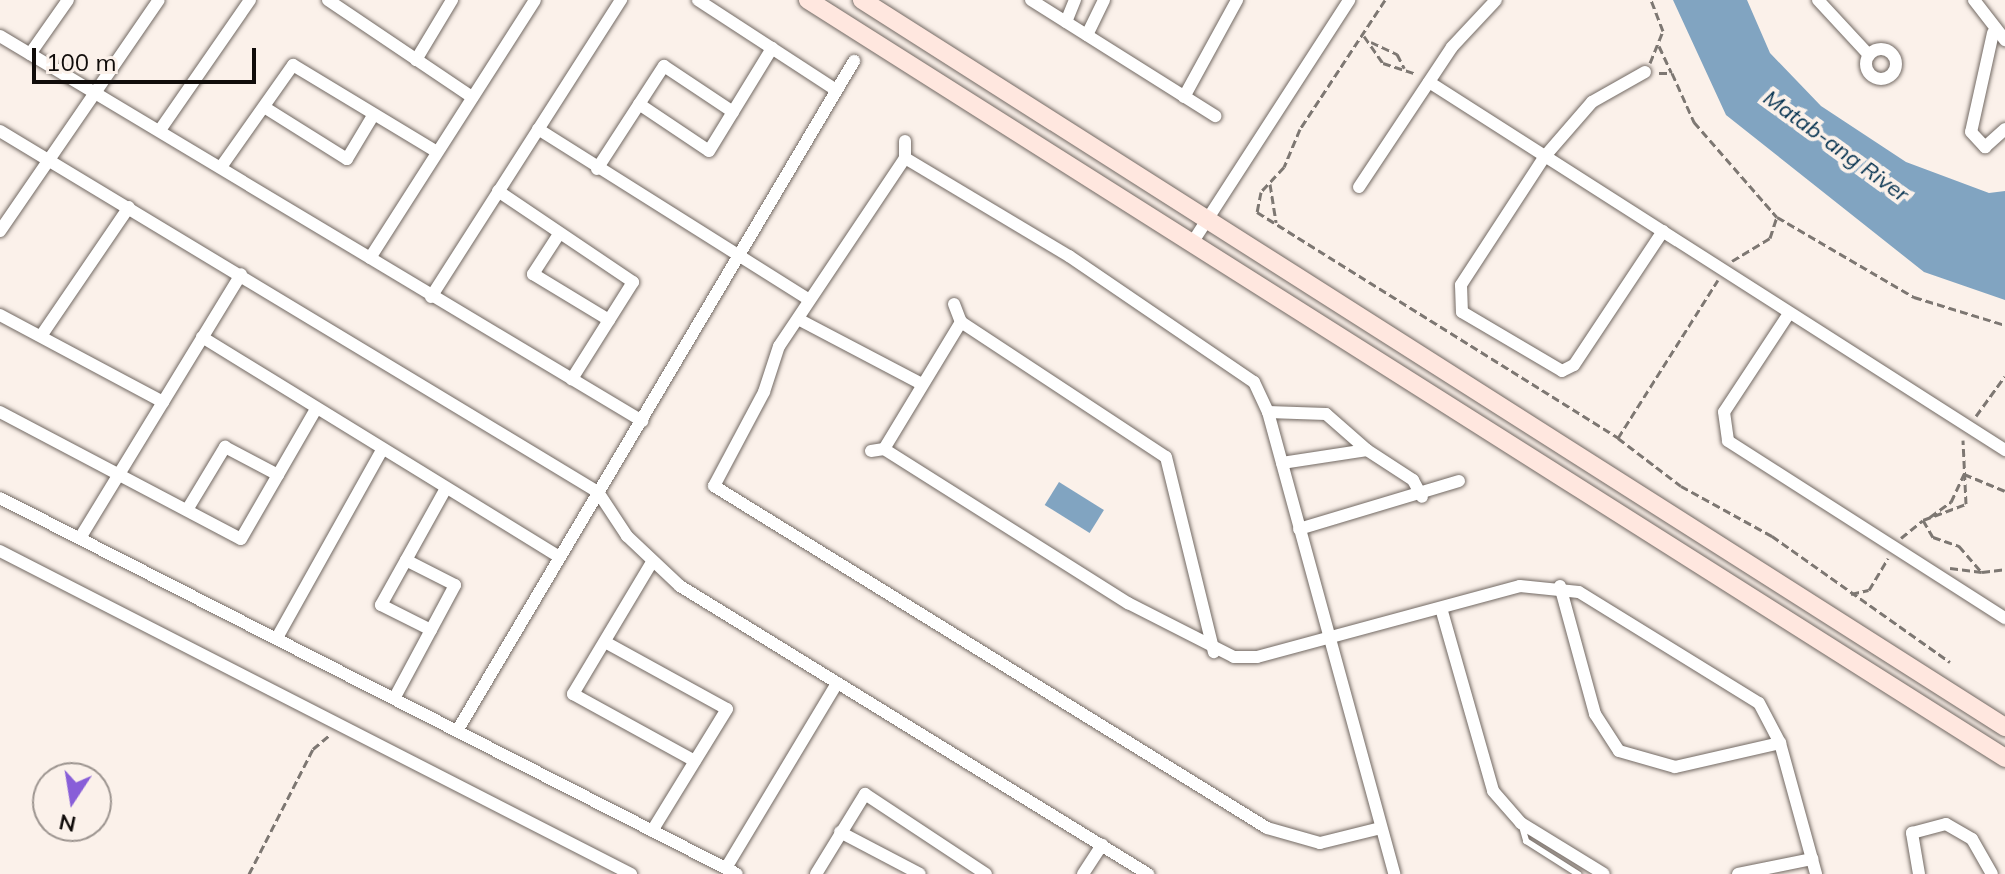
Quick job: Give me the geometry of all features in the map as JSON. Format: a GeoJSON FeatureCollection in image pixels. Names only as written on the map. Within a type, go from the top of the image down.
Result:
{"type":"FeatureCollection","features":[{"type":"Feature","properties":{"kind":"street"},"geometry":{"type":"LineString","coordinates":[[30,54],[68,0]]}},
{"type":"Feature","properties":{"kind":"street"},"geometry":{"type":"LineString","coordinates":[[0,231],[159,0]]}},
{"type":"Feature","properties":{"kind":"street"},"geometry":{"type":"LineString","coordinates":[[160,130],[250,0]]}},
{"type":"Feature","properties":{"kind":"street"},"geometry":{"type":"LineString","coordinates":[[328,0],[472,97]]}},
{"type":"Feature","properties":{"kind":"street"},"geometry":{"type":"LineString","coordinates":[[416,60],[452,0]]}},
{"type":"Feature","properties":{"kind":"street"},"geometry":{"type":"LineString","coordinates":[[370,258],[535,0]]}},
{"type":"Feature","properties":{"kind":"street"},"geometry":{"type":"LineString","coordinates":[[431,297],[621,0]]}},
{"type":"Feature","properties":{"kind":"street"},"geometry":{"type":"LineString","coordinates":[[698,0],[836,90]]}},
{"type":"Feature","properties":{"kind":"street"},"geometry":{"type":"LineString","coordinates":[[808,0],[1194,240],[2005,758]]}},
{"type":"Feature","properties":{"kind":"street"},"geometry":{"type":"LineString","coordinates":[[862,0],[1209,216],[2005,727]]}},
{"type":"Feature","properties":{"kind":"street"},"geometry":{"type":"LineString","coordinates":[[1031,0],[1215,116]]}},
{"type":"Feature","properties":{"kind":"street"},"geometry":{"type":"LineString","coordinates":[[1066,22],[1075,0]]}},
{"type":"Feature","properties":{"kind":"street"},"geometry":{"type":"LineString","coordinates":[[1087,35],[1104,0]]}},
{"type":"Feature","properties":{"kind":"street"},"geometry":{"type":"LineString","coordinates":[[1184,97],[1237,0]]}},
{"type":"Feature","properties":{"kind":"street"},"geometry":{"type":"LineString","coordinates":[[1194,240],[1349,0]]}},
{"type":"Feature","properties":{"kind":"street"},"geometry":{"type":"LineString","coordinates":[[1359,187],[1429,82],[1496,0]]}},
{"type":"Feature","properties":{"kind":"street"},"geometry":{"type":"LineString","coordinates":[[1818,0],[1869,55]]}},
{"type":"Feature","properties":{"kind":"street"},"geometry":{"type":"LineString","coordinates":[[1974,0],[1999,36],[1971,132],[1985,147],[2005,129]]}},
{"type":"Feature","properties":{"kind":"street"},"geometry":{"type":"LineString","coordinates":[[0,36],[642,421]]}},
{"type":"Feature","properties":{"kind":"street"},"geometry":{"type":"LineString","coordinates":[[639,104],[709,151],[772,48]]}},
{"type":"Feature","properties":{"kind":"street"},"geometry":{"type":"LineString","coordinates":[[457,731],[854,61]]}},
{"type":"Feature","properties":{"kind":"street"},"geometry":{"type":"LineString","coordinates":[[221,167],[293,65],[437,152]]}},
{"type":"Feature","properties":{"kind":"street"},"geometry":{"type":"LineString","coordinates":[[597,169],[664,66],[733,112]]}},
{"type":"Feature","properties":{"kind":"street"},"geometry":{"type":"LineString","coordinates":[[1645,72],[1592,102],[1545,156],[1458,299],[1462,312],[1550,370],[1574,365],[1663,231]]}},
{"type":"Feature","properties":{"kind":"street"},"geometry":{"type":"LineString","coordinates":[[1429,82],[1967,430],[2005,450]]}},
{"type":"Feature","properties":{"kind":"street"},"geometry":{"type":"LineString","coordinates":[[264,107],[347,159],[374,114]]}},
{"type":"Feature","properties":{"kind":"street"},"geometry":{"type":"LineString","coordinates":[[538,129],[597,169],[808,299]]}},
{"type":"Feature","properties":{"kind":"street"},"geometry":{"type":"LineString","coordinates":[[0,131],[598,492],[652,562],[837,683],[1148,874]]}},
{"type":"Feature","properties":{"kind":"street"},"geometry":{"type":"LineString","coordinates":[[905,141],[905,158],[808,299],[714,486],[1267,828],[1320,843],[1377,829]]}},
{"type":"Feature","properties":{"kind":"street"},"geometry":{"type":"LineString","coordinates":[[905,158],[1242,369],[1268,412],[1377,829],[1394,874]]}},
{"type":"Feature","properties":{"kind":"street"},"geometry":{"type":"LineString","coordinates":[[498,191],[633,282],[572,379]]}},
{"type":"Feature","properties":{"kind":"street"},"geometry":{"type":"LineString","coordinates":[[41,336],[129,207]]}},
{"type":"Feature","properties":{"kind":"street"},"geometry":{"type":"LineString","coordinates":[[559,234],[533,274],[609,320]]}},
{"type":"Feature","properties":{"kind":"street"},"geometry":{"type":"LineString","coordinates":[[80,538],[241,274]]}},
{"type":"Feature","properties":{"kind":"street"},"geometry":{"type":"LineString","coordinates":[[954,304],[961,322],[1166,457],[1214,652]]}},
{"type":"Feature","properties":{"kind":"street"},"geometry":{"type":"LineString","coordinates":[[0,315],[163,402]]}},
{"type":"Feature","properties":{"kind":"street"},"geometry":{"type":"LineString","coordinates":[[1788,315],[1720,427],[1728,441],[1893,550],[2005,618]]}},
{"type":"Feature","properties":{"kind":"street"},"geometry":{"type":"LineString","coordinates":[[798,319],[922,384]]}},
{"type":"Feature","properties":{"kind":"street"},"geometry":{"type":"LineString","coordinates":[[884,449],[961,322]]}},
{"type":"Feature","properties":{"kind":"street"},"geometry":{"type":"LineString","coordinates":[[202,337],[445,490],[558,556]]}},
{"type":"Feature","properties":{"kind":"street"},"geometry":{"type":"LineString","coordinates":[[0,412],[241,539],[316,409]]}},
{"type":"Feature","properties":{"kind":"street"},"geometry":{"type":"LineString","coordinates":[[1268,412],[1326,414],[1367,450],[1413,480],[1422,497]]}},
{"type":"Feature","properties":{"kind":"street"},"geometry":{"type":"LineString","coordinates":[[187,510],[225,447],[278,475]]}},
{"type":"Feature","properties":{"kind":"street"},"geometry":{"type":"LineString","coordinates":[[871,451],[884,449],[1214,652],[1257,657],[1520,586],[1560,586],[1598,601],[1759,703],[1780,743],[1816,874]]}},
{"type":"Feature","properties":{"kind":"street"},"geometry":{"type":"LineString","coordinates":[[278,636],[382,450]]}},
{"type":"Feature","properties":{"kind":"street"},"geometry":{"type":"LineString","coordinates":[[1282,463],[1367,450]]}},
{"type":"Feature","properties":{"kind":"street"},"geometry":{"type":"LineString","coordinates":[[1299,529],[1422,497],[1459,481]]}},
{"type":"Feature","properties":{"kind":"street"},"geometry":{"type":"LineString","coordinates":[[431,630],[381,605],[445,490]]}},
{"type":"Feature","properties":{"kind":"street"},"geometry":{"type":"LineString","coordinates":[[0,498],[278,636],[731,871],[837,683]]}},
{"type":"Feature","properties":{"kind":"street"},"geometry":{"type":"LineString","coordinates":[[0,551],[631,874]]}},
{"type":"Feature","properties":{"kind":"street"},"geometry":{"type":"LineString","coordinates":[[395,697],[455,585],[406,560]]}},
{"type":"Feature","properties":{"kind":"street"},"geometry":{"type":"LineString","coordinates":[[652,562],[573,694],[695,761]]}},
{"type":"Feature","properties":{"kind":"street"},"geometry":{"type":"LineString","coordinates":[[1560,586],[1595,714],[1619,751],[1675,767],[1780,743]]}},
{"type":"Feature","properties":{"kind":"street"},"geometry":{"type":"LineString","coordinates":[[1441,608],[1480,760],[1521,823],[1604,874]]}},
{"type":"Feature","properties":{"kind":"street"},"geometry":{"type":"LineString","coordinates":[[605,642],[727,709],[652,831]]}},
{"type":"Feature","properties":{"kind":"street"},"geometry":{"type":"LineString","coordinates":[[816,874],[865,794],[980,873]]}},
{"type":"Feature","properties":{"kind":"street"},"geometry":{"type":"LineString","coordinates":[[1919,874],[1912,833],[1946,824],[1972,839],[1992,874]]}},
{"type":"Feature","properties":{"kind":"street"},"geometry":{"type":"LineString","coordinates":[[840,832],[920,874]]}},
{"type":"Feature","properties":{"kind":"street"},"geometry":{"type":"LineString","coordinates":[[1083,874],[1102,845]]}},
{"type":"Feature","properties":{"kind":"street"},"geometry":{"type":"LineString","coordinates":[[1738,874],[1812,859]]}},
{"type":"Feature","properties":{"kind":"lane"},"geometry":{"type":"LineString","coordinates":[[1521,823],[1526,841],[1578,874]]}},
{"type":"Feature","properties":{"kind":"path"},"geometry":{"type":"LineString","coordinates":[[1385,0],[1271,181],[1257,212],[1618,438],[1950,662]]}},
{"type":"Feature","properties":{"kind":"path"},"geometry":{"type":"LineString","coordinates":[[1651,0],[1663,23],[1659,46],[1645,72],[1672,73]]}},
{"type":"Feature","properties":{"kind":"path"},"geometry":{"type":"LineString","coordinates":[[1364,36],[1383,63],[1404,68],[1429,82]]}},
{"type":"Feature","properties":{"kind":"path"},"geometry":{"type":"LineString","coordinates":[[1369,43],[1382,43],[1404,68]]}},
{"type":"Feature","properties":{"kind":"path"},"geometry":{"type":"LineString","coordinates":[[1659,46],[1694,122],[1777,217],[1914,297],[2005,325]]}},
{"type":"Feature","properties":{"kind":"path"},"geometry":{"type":"LineString","coordinates":[[1271,181],[1276,223]]}},
{"type":"Feature","properties":{"kind":"path"},"geometry":{"type":"LineString","coordinates":[[1618,438],[1738,252],[1770,238],[1777,217]]}},
{"type":"Feature","properties":{"kind":"path"},"geometry":{"type":"LineString","coordinates":[[1868,604],[1869,590],[1893,550],[1923,520],[1963,508],[1967,430],[2005,376]]}},
{"type":"Feature","properties":{"kind":"path"},"geometry":{"type":"LineString","coordinates":[[1964,474],[2005,491]]}},
{"type":"Feature","properties":{"kind":"path"},"geometry":{"type":"LineString","coordinates":[[1930,517],[1951,502],[1964,474]]}},
{"type":"Feature","properties":{"kind":"path"},"geometry":{"type":"LineString","coordinates":[[1923,520],[1933,537],[1959,546],[1982,572]]}},
{"type":"Feature","properties":{"kind":"path"},"geometry":{"type":"LineString","coordinates":[[1938,577],[1949,568],[1982,572],[2005,569]]}},
{"type":"Feature","properties":{"kind":"path"},"geometry":{"type":"LineString","coordinates":[[1851,594],[1869,590]]}},
{"type":"Feature","properties":{"kind":"path"},"geometry":{"type":"LineString","coordinates":[[249,874],[313,749],[341,728]]}},
{"type":"Feature","properties":{"kind":"water","name":"Matab-ang River"},"geometry":{"type":"Polygon","coordinates":[[[1673,0],[1747,0],[1770,53],[1821,106],[1906,162],[1989,193],[2005,191],[2005,300],[1924,272],[1726,115],[1673,0]]]}},
{"type":"Feature","properties":{"kind":"water"},"geometry":{"type":"Polygon","coordinates":[[[1059,482],[1104,510],[1090,533],[1045,505],[1059,482]]]}}]}
